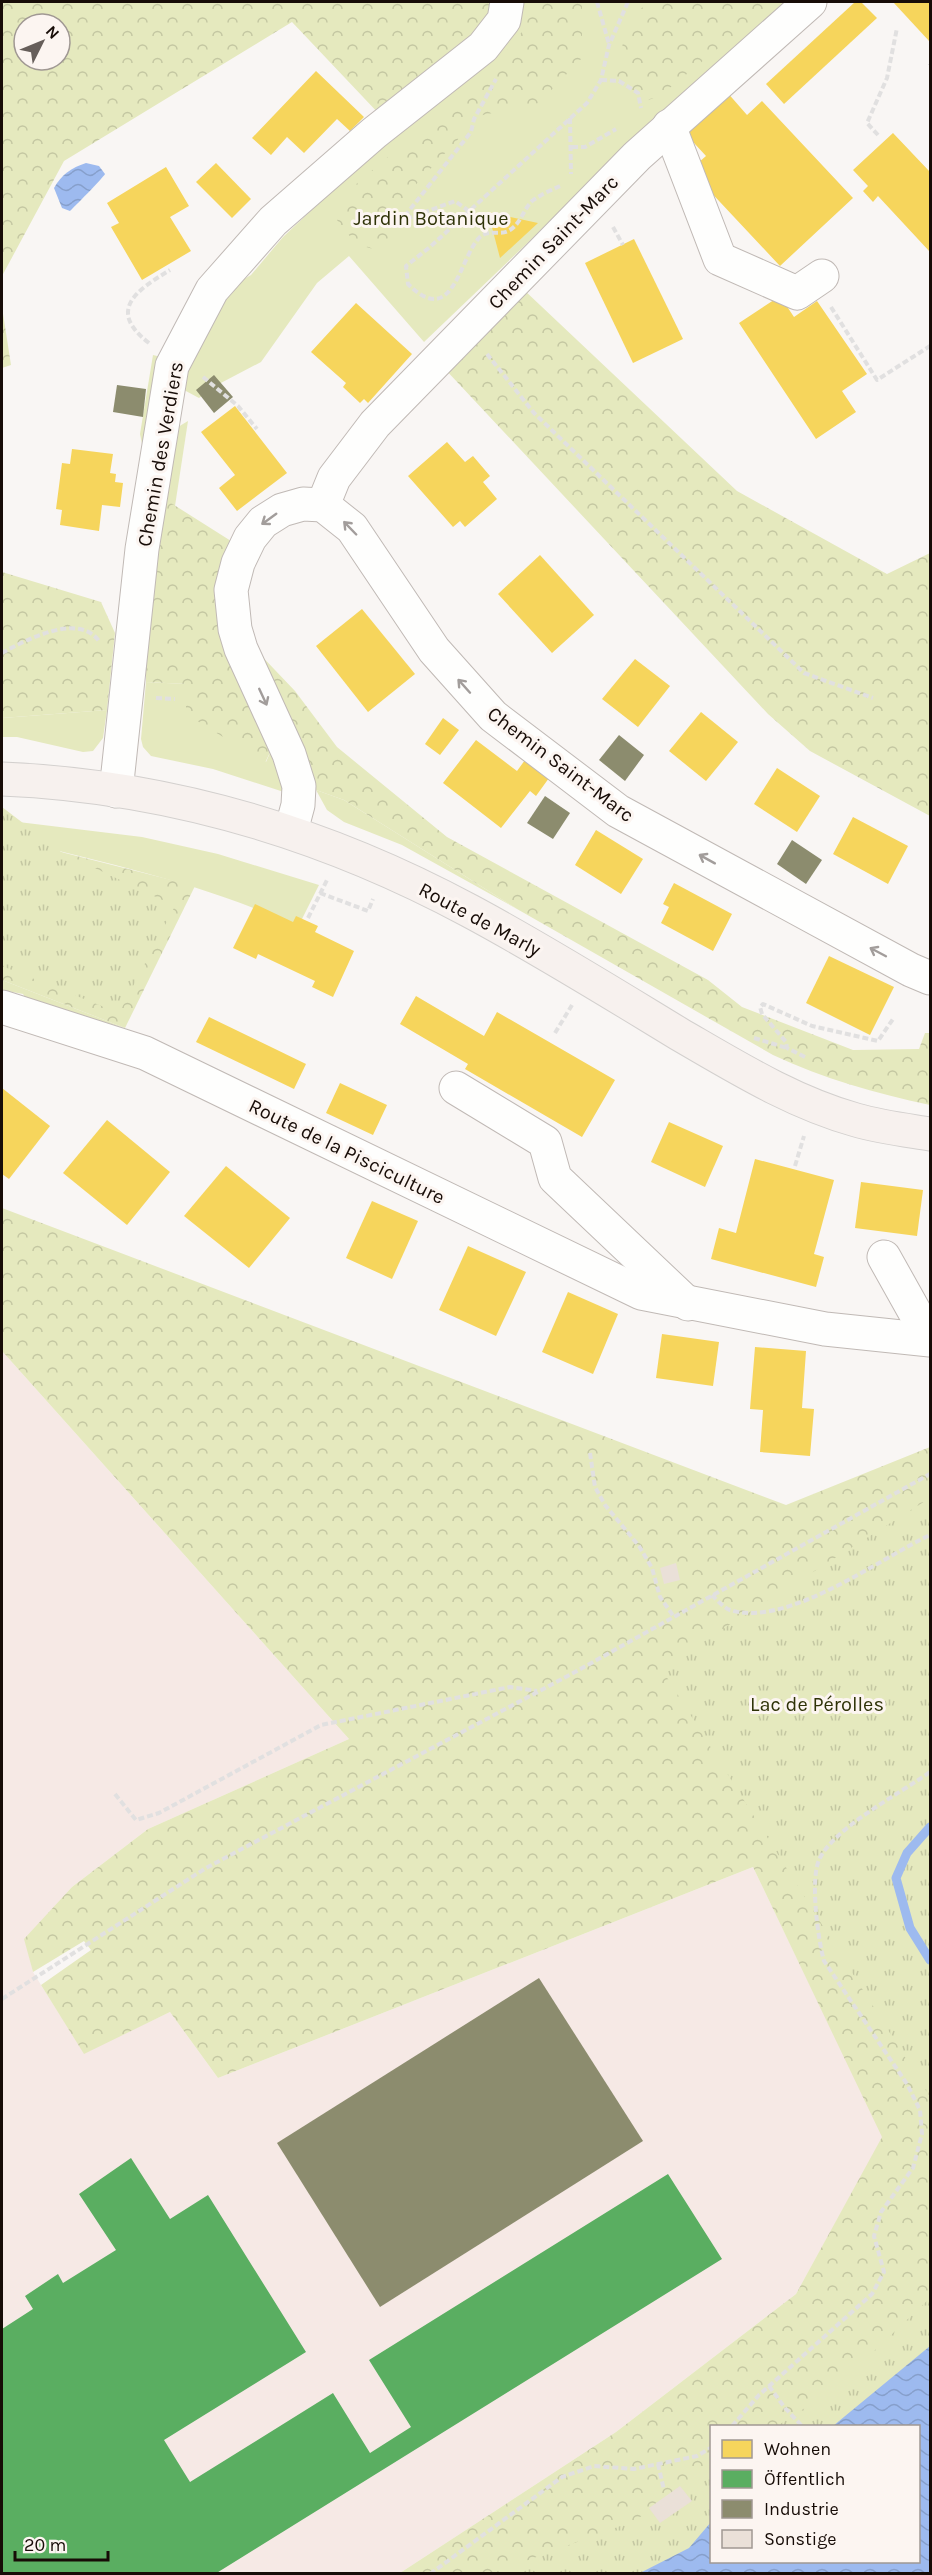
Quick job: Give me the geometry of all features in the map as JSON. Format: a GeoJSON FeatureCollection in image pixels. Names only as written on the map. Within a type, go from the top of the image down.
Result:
{"type":"FeatureCollection","features":[{"type":"Feature","properties":{"kind":"main road","name":"Route de Marly"},"geometry":{"type":"LineString","coordinates":[[2,779],[46,781],[179,801],[291,831],[344,850],[470,910],[756,1080],[855,1120],[930,1134]]}},
{"type":"Feature","properties":{"kind":"street","name":"Chemin des Verdiers"},"geometry":{"type":"LineString","coordinates":[[116,791],[142,549],[172,366],[179,351],[212,290],[273,221],[374,133],[483,47],[504,20],[507,2]]}},
{"type":"Feature","properties":{"kind":"street","name":"Chemin Saint-Marc"},"geometry":{"type":"LineString","coordinates":[[810,2],[669,126],[375,424],[334,478],[323,505],[352,528],[434,650],[493,716],[618,811],[911,970],[930,978]]}},
{"type":"Feature","properties":{"kind":"street"},"geometry":{"type":"LineString","coordinates":[[669,126],[720,259],[797,293],[818,279]]}},
{"type":"Feature","properties":{"kind":"street"},"geometry":{"type":"LineString","coordinates":[[291,831],[298,805],[299,786],[289,754],[241,649],[235,629],[231,590],[238,563],[250,538],[263,522],[282,510],[303,504],[323,505]]}},
{"type":"Feature","properties":{"kind":"street","name":"Route de la Pisciculture"},"geometry":{"type":"LineString","coordinates":[[2,1008],[145,1053],[640,1293],[825,1329],[930,1340]]}},
{"type":"Feature","properties":{"kind":"street"},"geometry":{"type":"LineString","coordinates":[[456,1088],[545,1142],[555,1178],[688,1304]]}},
{"type":"Feature","properties":{"kind":"street"},"geometry":{"type":"LineString","coordinates":[[884,1257],[917,1316],[930,1326]]}},
{"type":"Feature","properties":{"kind":"path"},"geometry":{"type":"LineString","coordinates":[[597,2],[609,45]]}},
{"type":"Feature","properties":{"kind":"path"},"geometry":{"type":"LineString","coordinates":[[565,183],[533,200],[517,225],[507,232],[490,232],[481,235],[473,246],[453,288],[442,296],[430,298],[417,293],[408,284],[406,266],[587,103],[601,80],[609,45],[628,2]]}},
{"type":"Feature","properties":{"kind":"path"},"geometry":{"type":"LineString","coordinates":[[878,135],[867,123],[887,78],[897,28]]}},
{"type":"Feature","properties":{"kind":"path"},"geometry":{"type":"LineString","coordinates":[[469,211],[455,201],[401,221],[471,132],[474,119],[501,71]]}},
{"type":"Feature","properties":{"kind":"path"},"geometry":{"type":"LineString","coordinates":[[601,80],[619,81],[638,93],[642,106],[639,112]]}},
{"type":"Feature","properties":{"kind":"path"},"geometry":{"type":"LineString","coordinates":[[569,178],[572,173],[570,118]]}},
{"type":"Feature","properties":{"kind":"path"},"geometry":{"type":"LineString","coordinates":[[572,147],[585,147],[626,124]]}},
{"type":"Feature","properties":{"kind":"path"},"geometry":{"type":"LineString","coordinates":[[170,270],[144,286],[134,297],[127,310],[129,323],[136,333],[152,345],[179,351]]}},
{"type":"Feature","properties":{"kind":"path"},"geometry":{"type":"LineString","coordinates":[[818,279],[877,380],[930,346]]}},
{"type":"Feature","properties":{"kind":"path"},"geometry":{"type":"LineString","coordinates":[[467,331],[534,413],[804,673],[873,698]]}},
{"type":"Feature","properties":{"kind":"path"},"geometry":{"type":"LineString","coordinates":[[205,378],[238,406],[256,429]]}},
{"type":"Feature","properties":{"kind":"path"},"geometry":{"type":"LineString","coordinates":[[2,653],[65,628],[80,628],[95,635]]}},
{"type":"Feature","properties":{"kind":"path"},"geometry":{"type":"LineString","coordinates":[[308,918],[327,880]]}},
{"type":"Feature","properties":{"kind":"path"},"geometry":{"type":"LineString","coordinates":[[320,892],[368,911],[370,905]]}},
{"type":"Feature","properties":{"kind":"path"},"geometry":{"type":"LineString","coordinates":[[555,1033],[574,1002]]}},
{"type":"Feature","properties":{"kind":"path"},"geometry":{"type":"LineString","coordinates":[[787,1048],[786,1042],[762,1014],[760,1007],[762,1005],[812,1026],[878,1041],[893,1019]]}},
{"type":"Feature","properties":{"kind":"path"},"geometry":{"type":"LineString","coordinates":[[749,1043],[753,1037],[787,1048],[805,1057]]}},
{"type":"Feature","properties":{"kind":"path"},"geometry":{"type":"LineString","coordinates":[[795,1166],[806,1130]]}},
{"type":"Feature","properties":{"kind":"path"},"geometry":{"type":"LineString","coordinates":[[590,1453],[595,1487],[605,1505],[639,1545],[652,1568],[660,1597],[674,1617]]}},
{"type":"Feature","properties":{"kind":"path"},"geometry":{"type":"LineString","coordinates":[[2,1999],[206,1869],[674,1617],[930,1474]]}},
{"type":"Feature","properties":{"kind":"path"},"geometry":{"type":"LineString","coordinates":[[712,1595],[729,1610],[759,1613],[791,1605],[829,1591],[902,1548],[930,1535]]}},
{"type":"Feature","properties":{"kind":"path"},"geometry":{"type":"LineString","coordinates":[[115,1794],[136,1820],[159,1813],[321,1725],[510,1687],[537,1691]]}},
{"type":"Feature","properties":{"kind":"path"},"geometry":{"type":"LineString","coordinates":[[734,2425],[769,2386],[872,2294],[884,2271],[874,2236],[881,2212],[912,2168],[922,2134],[920,2110],[907,2084],[824,1961],[819,1942],[815,1890],[819,1860],[839,1834],[930,1772]]}},
{"type":"Feature","properties":{"kind":"path"},"geometry":{"type":"LineString","coordinates":[[769,2386],[800,2425]]}},
{"type":"Feature","properties":{"kind":"path"},"geometry":{"type":"LineString","coordinates":[[430,2574],[562,2477],[594,2466],[633,2469],[697,2456],[710,2448]]}},
{"type":"Feature","properties":{"kind":"path"},"geometry":{"type":"LineString","coordinates":[[658,2464],[664,2490]]}},
{"type":"Feature","properties":{"kind":"shaded area"},"geometry":{"type":"Polygon","coordinates":[[[2,1351],[349,1739],[148,1829],[72,1887],[25,1939],[33,1972],[84,2053],[170,2012],[218,2078],[753,1867],[883,2137],[796,2294],[616,2432],[400,2573],[2,2573],[2,1351]]]}},
{"type":"Feature","properties":{"kind":"green space"},"geometry":{"type":"Polygon","coordinates":[[[2,2],[500,2],[498,12],[381,116],[292,22],[64,161],[2,276],[2,2]]]}},
{"type":"Feature","properties":{"kind":"green space","name":"Jardin Botanique"},"geometry":{"type":"Polygon","coordinates":[[[519,2],[793,2],[656,120],[424,342],[349,256],[317,283],[261,362],[217,385],[199,398],[184,390],[182,370],[223,291],[251,275],[283,237],[352,172],[494,55],[519,2]]]}},
{"type":"Feature","properties":{"kind":"green space"},"geometry":{"type":"Polygon","coordinates":[[[528,2],[582,2],[582,58],[539,103],[469,118],[462,135],[395,207],[388,238],[380,251],[356,244],[337,220],[347,192],[498,62],[521,33],[528,2]]]}},
{"type":"Feature","properties":{"kind":"green space"},"geometry":{"type":"Polygon","coordinates":[[[647,2],[775,2],[661,95],[636,105],[614,83],[627,25],[647,2]]]}},
{"type":"Feature","properties":{"kind":"green space"},"geometry":{"type":"Polygon","coordinates":[[[523,289],[737,491],[887,574],[930,553],[930,816],[810,751],[768,714],[444,368],[523,289]]]}},
{"type":"Feature","properties":{"kind":"green space"},"geometry":{"type":"Polygon","coordinates":[[[2,307],[11,365],[2,368],[2,307]]]}},
{"type":"Feature","properties":{"kind":"green space"},"geometry":{"type":"Polygon","coordinates":[[[153,355],[161,357],[150,447],[142,444],[140,434],[153,355]]]}},
{"type":"Feature","properties":{"kind":"green space"},"geometry":{"type":"Polygon","coordinates":[[[188,421],[175,506],[163,499],[173,430],[188,421]]]}},
{"type":"Feature","properties":{"kind":"green space"},"geometry":{"type":"Polygon","coordinates":[[[163,498],[231,541],[272,748],[265,763],[186,714],[186,684],[146,682],[146,637],[163,498]]]}},
{"type":"Feature","properties":{"kind":"green space"},"geometry":{"type":"Polygon","coordinates":[[[2,572],[101,602],[115,633],[107,710],[2,718],[2,572]]]}},
{"type":"Feature","properties":{"kind":"green space"},"geometry":{"type":"Polygon","coordinates":[[[254,648],[295,691],[337,747],[447,837],[708,980],[742,1007],[853,1050],[919,1049],[925,1033],[930,1033],[930,1105],[850,1084],[773,1055],[517,909],[344,800],[316,790],[254,648]]]}},
{"type":"Feature","properties":{"kind":"green space"},"geometry":{"type":"Polygon","coordinates":[[[146,682],[186,684],[266,762],[272,748],[290,794],[213,769],[151,756],[143,747],[141,739],[146,682]]]}},
{"type":"Feature","properties":{"kind":"green space"},"geometry":{"type":"Polygon","coordinates":[[[107,710],[103,738],[93,751],[83,752],[17,737],[2,737],[2,718],[107,710]]]}},
{"type":"Feature","properties":{"kind":"green space"},"geometry":{"type":"Polygon","coordinates":[[[316,790],[344,800],[517,909],[402,845],[344,822],[327,810],[316,790]]]}},
{"type":"Feature","properties":{"kind":"green space"},"geometry":{"type":"Polygon","coordinates":[[[2,807],[61,852],[175,906],[119,1013],[2,966],[2,807]]]}},
{"type":"Feature","properties":{"kind":"green space"},"geometry":{"type":"Polygon","coordinates":[[[2,820],[142,837],[218,854],[319,885],[298,927],[189,886],[2,837],[2,820]]]}},
{"type":"Feature","properties":{"kind":"green space"},"geometry":{"type":"Polygon","coordinates":[[[2,837],[195,886],[125,1028],[2,980],[2,837]]]}},
{"type":"Feature","properties":{"kind":"green space"},"geometry":{"type":"Polygon","coordinates":[[[2,980],[125,1028],[90,1018],[77,1021],[33,1010],[23,994],[2,990],[2,980]]]}},
{"type":"Feature","properties":{"kind":"green space"},"geometry":{"type":"Polygon","coordinates":[[[2,1208],[786,1505],[930,1447],[930,2346],[834,2425],[710,2425],[710,2523],[640,2573],[400,2573],[616,2432],[796,2294],[882,2137],[753,1867],[218,2078],[170,2012],[84,2054],[41,1985],[91,1950],[84,1941],[33,1972],[24,1939],[72,1887],[148,1829],[349,1739],[2,1351],[2,1208]]]}},
{"type":"Feature","properties":{"kind":"green space","name":"Lac de Pérolles"},"geometry":{"type":"Polygon","coordinates":[[[930,1498],[930,2097],[661,1668],[930,1498]]]}},
{"type":"Feature","properties":{"kind":"green space"},"geometry":{"type":"Polygon","coordinates":[[[930,2298],[930,2573],[490,2574],[634,2521],[710,2471],[710,2563],[920,2563],[920,2425],[779,2425],[833,2390],[930,2298]]]}},
{"type":"Feature","properties":{"kind":"water"},"geometry":{"type":"Polygon","coordinates":[[[86,163],[99,166],[105,174],[70,211],[62,208],[54,188],[67,172],[86,163]]]}},
{"type":"Feature","properties":{"kind":"water"},"geometry":{"type":"Polygon","coordinates":[[[930,2346],[930,2573],[640,2573],[689,2548],[710,2523],[710,2563],[920,2563],[920,2425],[834,2425],[930,2346]]]}},
{"type":"Feature","properties":{"kind":"building: Wohnen"},"geometry":{"type":"Polygon","coordinates":[[[855,2],[861,2],[877,18],[784,104],[766,84],[855,2]]]}},
{"type":"Feature","properties":{"kind":"building: Wohnen"},"geometry":{"type":"Polygon","coordinates":[[[893,2],[930,2],[930,42],[893,2]]]}},
{"type":"Feature","properties":{"kind":"building: Wohnen"},"geometry":{"type":"Polygon","coordinates":[[[316,71],[364,117],[350,131],[337,119],[304,153],[287,137],[271,155],[252,138],[316,71]]]}},
{"type":"Feature","properties":{"kind":"building: Wohnen"},"geometry":{"type":"Polygon","coordinates":[[[726,91],[747,115],[762,101],[853,198],[780,266],[690,170],[706,156],[683,131],[726,91]]]}},
{"type":"Feature","properties":{"kind":"building: Wohnen"},"geometry":{"type":"Polygon","coordinates":[[[893,133],[930,172],[930,252],[878,196],[873,202],[863,191],[868,186],[853,170],[893,133]]]}},
{"type":"Feature","properties":{"kind":"building: Wohnen"},"geometry":{"type":"Polygon","coordinates":[[[216,163],[251,199],[232,218],[196,182],[216,163]]]}},
{"type":"Feature","properties":{"kind":"building: Wohnen"},"geometry":{"type":"Polygon","coordinates":[[[166,167],[189,206],[170,217],[191,251],[142,280],[111,227],[119,223],[107,203],[166,167]]]}},
{"type":"Feature","properties":{"kind":"building: Wohnen"},"geometry":{"type":"Polygon","coordinates":[[[488,212],[538,223],[500,258],[488,212]]]}},
{"type":"Feature","properties":{"kind":"building: Wohnen"},"geometry":{"type":"Polygon","coordinates":[[[634,239],[683,339],[633,363],[585,263],[634,239]]]}},
{"type":"Feature","properties":{"kind":"building: Wohnen"},"geometry":{"type":"Polygon","coordinates":[[[780,296],[794,317],[817,301],[867,374],[842,391],[856,412],[816,439],[739,323],[780,296]]]}},
{"type":"Feature","properties":{"kind":"building: Wohnen"},"geometry":{"type":"Polygon","coordinates":[[[356,303],[412,354],[368,403],[364,399],[360,403],[343,387],[346,383],[311,352],[356,303]]]}},
{"type":"Feature","properties":{"kind":"building: Wohnen"},"geometry":{"type":"Polygon","coordinates":[[[235,406],[287,473],[237,511],[219,488],[235,475],[201,432],[235,406]]]}},
{"type":"Feature","properties":{"kind":"building: Wohnen"},"geometry":{"type":"Polygon","coordinates":[[[447,442],[465,462],[473,456],[490,476],[483,482],[497,499],[465,527],[460,521],[453,527],[408,476],[447,442]]]}},
{"type":"Feature","properties":{"kind":"building: Wohnen"},"geometry":{"type":"Polygon","coordinates":[[[72,449],[113,454],[110,473],[116,474],[115,482],[123,483],[120,507],[102,505],[99,531],[60,525],[62,510],[56,509],[62,463],[70,464],[72,449]]]}},
{"type":"Feature","properties":{"kind":"building: Wohnen"},"geometry":{"type":"Polygon","coordinates":[[[540,555],[594,615],[552,653],[498,594],[540,555]]]}},
{"type":"Feature","properties":{"kind":"building: Wohnen"},"geometry":{"type":"Polygon","coordinates":[[[362,609],[415,674],[368,712],[316,646],[362,609]]]}},
{"type":"Feature","properties":{"kind":"building: Wohnen"},"geometry":{"type":"Polygon","coordinates":[[[635,659],[670,686],[638,727],[602,699],[635,659]]]}},
{"type":"Feature","properties":{"kind":"building: Wohnen"},"geometry":{"type":"Polygon","coordinates":[[[701,712],[738,742],[706,781],[669,751],[701,712]]]}},
{"type":"Feature","properties":{"kind":"building: Wohnen"},"geometry":{"type":"Polygon","coordinates":[[[443,718],[459,730],[440,755],[425,744],[443,718]]]}},
{"type":"Feature","properties":{"kind":"building: Wohnen"},"geometry":{"type":"Polygon","coordinates":[[[476,740],[517,771],[525,760],[549,778],[536,796],[530,791],[501,828],[443,783],[476,740]]]}},
{"type":"Feature","properties":{"kind":"building: Wohnen"},"geometry":{"type":"Polygon","coordinates":[[[777,768],[820,796],[797,832],[754,804],[777,768]]]}},
{"type":"Feature","properties":{"kind":"building: Wohnen"},"geometry":{"type":"Polygon","coordinates":[[[853,817],[908,846],[888,884],[833,854],[853,817]]]}},
{"type":"Feature","properties":{"kind":"building: Wohnen"},"geometry":{"type":"Polygon","coordinates":[[[596,830],[643,859],[621,894],[575,865],[596,830]]]}},
{"type":"Feature","properties":{"kind":"building: Wohnen"},"geometry":{"type":"Polygon","coordinates":[[[674,883],[732,914],[713,951],[661,923],[669,907],[663,904],[674,883]]]}},
{"type":"Feature","properties":{"kind":"building: Wohnen"},"geometry":{"type":"Polygon","coordinates":[[[255,904],[293,922],[296,916],[318,926],[315,932],[354,951],[333,997],[312,987],[315,981],[258,954],[256,959],[233,948],[255,904]]]}},
{"type":"Feature","properties":{"kind":"building: Wohnen"},"geometry":{"type":"Polygon","coordinates":[[[829,956],[894,987],[870,1035],[806,1003],[829,956]]]}},
{"type":"Feature","properties":{"kind":"building: Wohnen"},"geometry":{"type":"Polygon","coordinates":[[[416,996],[484,1036],[497,1012],[615,1080],[582,1137],[465,1069],[468,1064],[400,1024],[416,996]]]}},
{"type":"Feature","properties":{"kind":"building: Wohnen"},"geometry":{"type":"Polygon","coordinates":[[[209,1017],[306,1064],[294,1089],[196,1042],[209,1017]]]}},
{"type":"Feature","properties":{"kind":"building: Wohnen"},"geometry":{"type":"Polygon","coordinates":[[[340,1083],[387,1105],[373,1135],[326,1113],[340,1083]]]}},
{"type":"Feature","properties":{"kind":"building: Wohnen"},"geometry":{"type":"Polygon","coordinates":[[[2,1088],[50,1126],[9,1179],[2,1174],[2,1088]]]}},
{"type":"Feature","properties":{"kind":"building: Wohnen"},"geometry":{"type":"Polygon","coordinates":[[[107,1120],[170,1172],[127,1225],[63,1173],[107,1120]]]}},
{"type":"Feature","properties":{"kind":"building: Wohnen"},"geometry":{"type":"Polygon","coordinates":[[[669,1122],[723,1146],[705,1187],[651,1162],[669,1122]]]}},
{"type":"Feature","properties":{"kind":"building: Wohnen"},"geometry":{"type":"Polygon","coordinates":[[[755,1159],[834,1180],[814,1254],[824,1257],[816,1287],[711,1259],[719,1228],[736,1233],[755,1159]]]}},
{"type":"Feature","properties":{"kind":"building: Wohnen"},"geometry":{"type":"Polygon","coordinates":[[[226,1166],[290,1218],[249,1268],[184,1216],[226,1166]]]}},
{"type":"Feature","properties":{"kind":"building: Wohnen"},"geometry":{"type":"Polygon","coordinates":[[[861,1182],[923,1190],[917,1236],[855,1228],[861,1182]]]}},
{"type":"Feature","properties":{"kind":"building: Wohnen"},"geometry":{"type":"Polygon","coordinates":[[[372,1201],[418,1221],[392,1279],[346,1258],[372,1201]]]}},
{"type":"Feature","properties":{"kind":"building: Wohnen"},"geometry":{"type":"Polygon","coordinates":[[[468,1246],[526,1272],[496,1336],[439,1310],[468,1246]]]}},
{"type":"Feature","properties":{"kind":"building: Wohnen"},"geometry":{"type":"Polygon","coordinates":[[[568,1292],[618,1314],[593,1374],[542,1352],[568,1292]]]}},
{"type":"Feature","properties":{"kind":"building: Wohnen"},"geometry":{"type":"Polygon","coordinates":[[[662,1334],[719,1342],[713,1386],[656,1378],[662,1334]]]}},
{"type":"Feature","properties":{"kind":"building: Wohnen"},"geometry":{"type":"Polygon","coordinates":[[[755,1347],[806,1351],[802,1408],[814,1409],[810,1456],[760,1452],[763,1410],[750,1409],[755,1347]]]}},
{"type":"Feature","properties":{"kind":"building: Öffentlich"},"geometry":{"type":"Polygon","coordinates":[[[131,2158],[170,2219],[208,2195],[306,2352],[164,2440],[190,2482],[333,2393],[370,2453],[411,2427],[369,2360],[668,2174],[722,2259],[215,2574],[2,2574],[2,2329],[33,2309],[25,2296],[58,2274],[63,2283],[116,2250],[79,2194],[131,2158]]]}},
{"type":"Feature","properties":{"kind":"building: Industrie"},"geometry":{"type":"Polygon","coordinates":[[[214,375],[233,397],[214,413],[196,390],[214,375]]]}},
{"type":"Feature","properties":{"kind":"building: Industrie"},"geometry":{"type":"Polygon","coordinates":[[[117,385],[146,389],[143,417],[113,412],[117,385]]]}},
{"type":"Feature","properties":{"kind":"building: Industrie"},"geometry":{"type":"Polygon","coordinates":[[[619,735],[644,755],[625,781],[599,760],[619,735]]]}},
{"type":"Feature","properties":{"kind":"building: Industrie"},"geometry":{"type":"Polygon","coordinates":[[[545,796],[570,813],[553,839],[527,823],[545,796]]]}},
{"type":"Feature","properties":{"kind":"building: Industrie"},"geometry":{"type":"Polygon","coordinates":[[[792,840],[822,860],[806,884],[777,864],[792,840]]]}},
{"type":"Feature","properties":{"kind":"building: Industrie"},"geometry":{"type":"Polygon","coordinates":[[[539,1978],[643,2141],[380,2307],[277,2143],[539,1978]]]}},
{"type":"Feature","properties":{"kind":"building: Sonstige"},"geometry":{"type":"Polygon","coordinates":[[[676,1563],[680,1580],[664,1584],[660,1568],[676,1563]]]}},
{"type":"Feature","properties":{"kind":"building: Sonstige"},"geometry":{"type":"Polygon","coordinates":[[[680,2486],[692,2501],[660,2523],[649,2508],[680,2486]]]}},
{"type":"Feature","properties":{"kind":"waterway"},"geometry":{"type":"LineString","coordinates":[[930,1827],[907,1853],[896,1878],[910,1928],[930,1960]]}}]}
